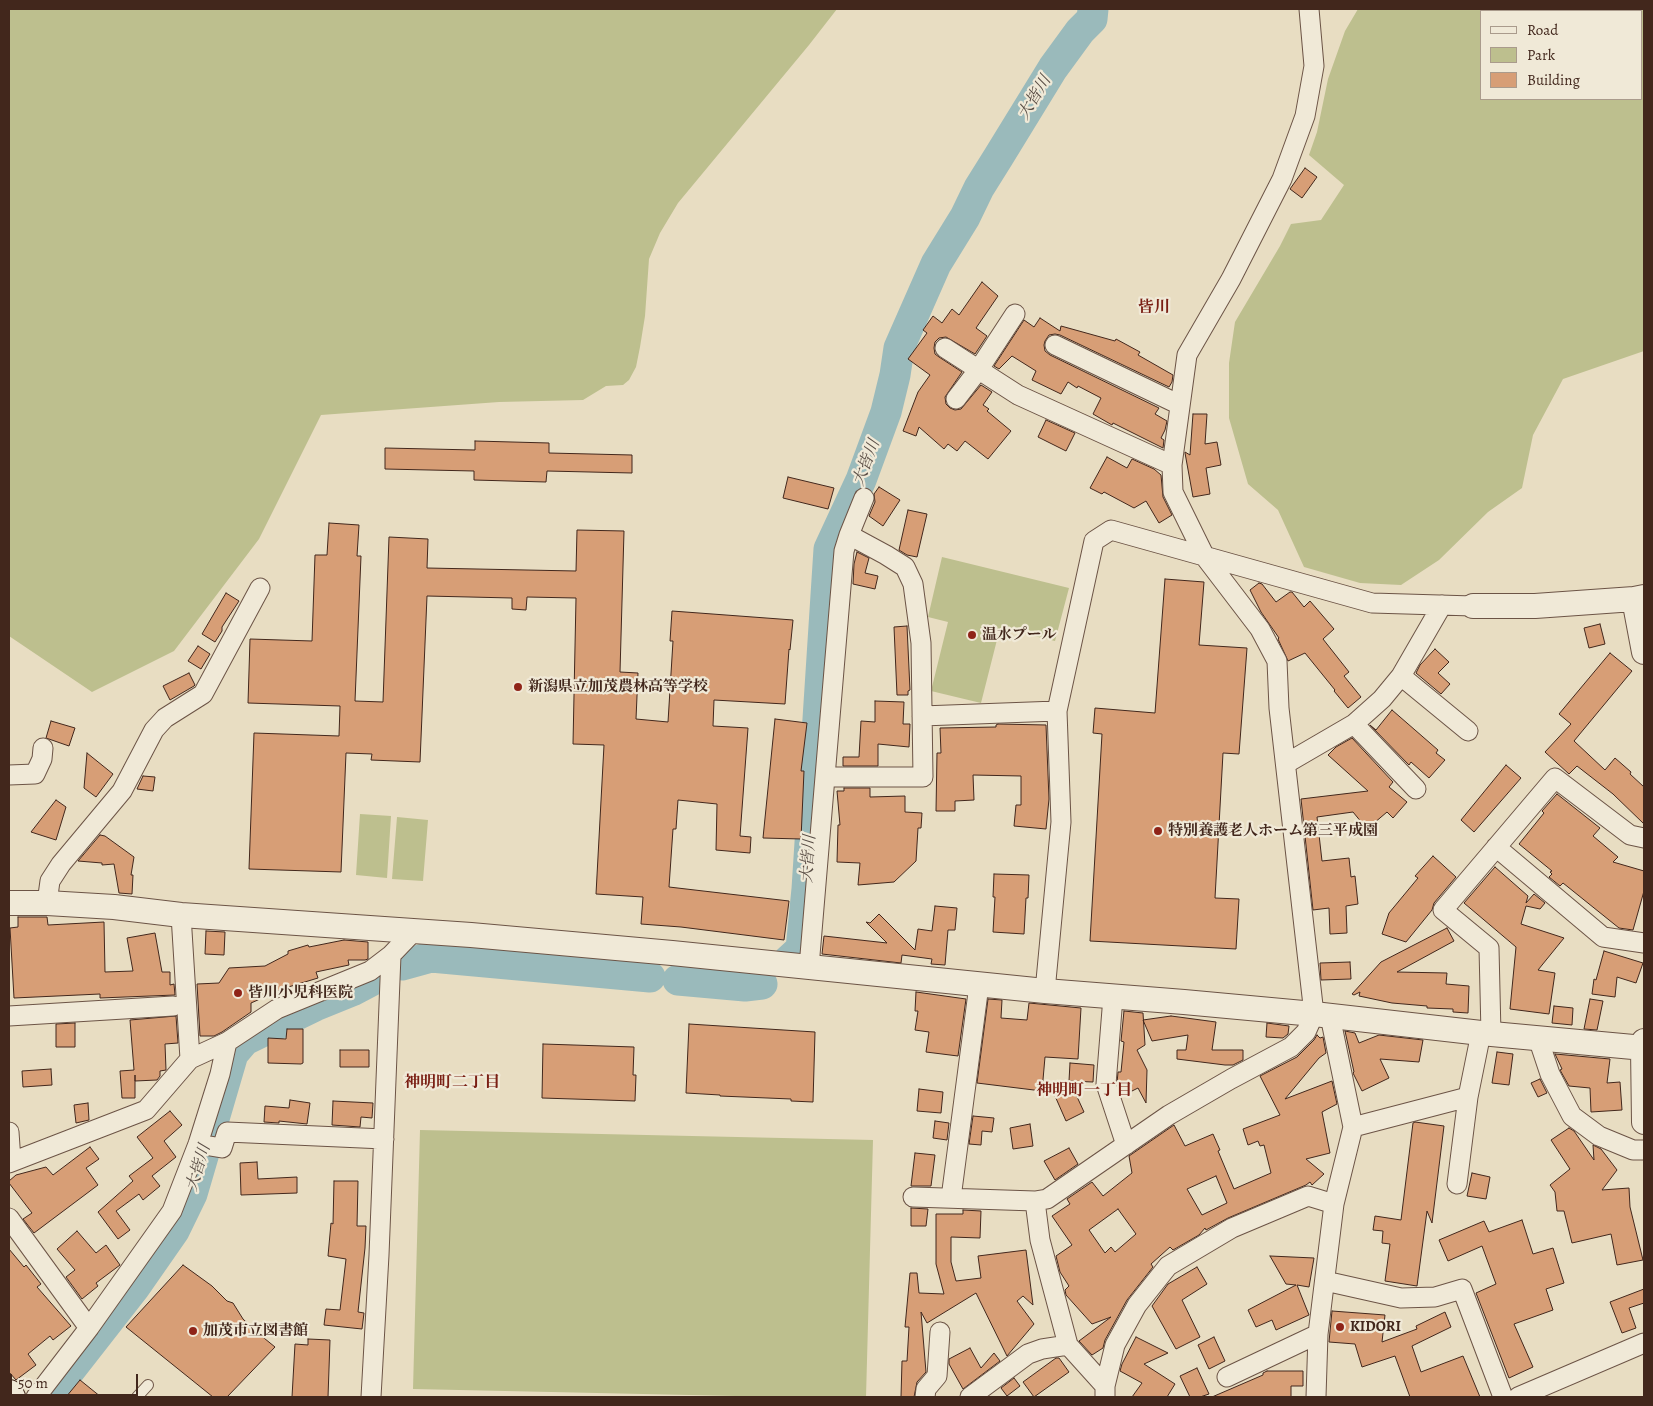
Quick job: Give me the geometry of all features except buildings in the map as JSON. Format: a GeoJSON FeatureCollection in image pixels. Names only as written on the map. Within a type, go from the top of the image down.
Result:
{"type":"FeatureCollection","features":[{"type":"Feature","properties":{"kind":"street"},"geometry":{"type":"LineString","coordinates":[[1309,9],[1314,66],[1305,116],[1282,179],[1231,279],[1187,355],[1172,465],[1173,492],[1206,557],[1260,629],[1276,661],[1279,708],[1322,1015],[1353,1127],[1334,1204],[1318,1334],[1316,1397]]}},
{"type":"Feature","properties":{"kind":"street"},"geometry":{"type":"LineString","coordinates":[[956,399],[1015,314]]}},
{"type":"Feature","properties":{"kind":"street"},"geometry":{"type":"LineString","coordinates":[[1055,345],[1180,404]]}},
{"type":"Feature","properties":{"kind":"street"},"geometry":{"type":"LineString","coordinates":[[945,348],[1018,395],[1172,465]]}},
{"type":"Feature","properties":{"kind":"street"},"geometry":{"type":"LineString","coordinates":[[809,967],[844,551],[864,498]]}},
{"type":"Feature","properties":{"kind":"street"},"geometry":{"type":"LineString","coordinates":[[1045,991],[1061,822],[1057,711],[1094,541],[1111,530],[1372,603],[1534,606],[1639,598],[1644,652]]}},
{"type":"Feature","properties":{"kind":"street"},"geometry":{"type":"LineString","coordinates":[[825,778],[923,777],[921,643],[913,584],[905,567],[886,554],[849,535]]}},
{"type":"Feature","properties":{"kind":"street"},"geometry":{"type":"LineString","coordinates":[[47,903],[50,881],[61,864],[122,790],[154,730],[165,718],[204,694],[260,588]]}},
{"type":"Feature","properties":{"kind":"street"},"geometry":{"type":"LineString","coordinates":[[1287,763],[1354,724],[1382,698],[1401,676],[1442,605]]}},
{"type":"Feature","properties":{"kind":"street"},"geometry":{"type":"LineString","coordinates":[[1401,676],[1468,731]]}},
{"type":"Feature","properties":{"kind":"street"},"geometry":{"type":"LineString","coordinates":[[922,716],[1057,711]]}},
{"type":"Feature","properties":{"kind":"street"},"geometry":{"type":"LineString","coordinates":[[1354,724],[1416,789]]}},
{"type":"Feature","properties":{"kind":"street"},"geometry":{"type":"LineString","coordinates":[[9,775],[35,774],[42,758],[43,748]]}},
{"type":"Feature","properties":{"kind":"street"},"geometry":{"type":"LineString","coordinates":[[1457,1184],[1468,1097],[1486,1034],[1489,948],[1443,910],[1555,778],[1630,835],[1644,838]]}},
{"type":"Feature","properties":{"kind":"street"},"geometry":{"type":"LineString","coordinates":[[1496,847],[1602,937],[1644,943]]}},
{"type":"Feature","properties":{"kind":"street"},"geometry":{"type":"LineString","coordinates":[[9,903],[114,907],[181,915],[415,930],[979,985],[1322,1015],[1486,1034],[1644,1046],[1644,1122]]}},
{"type":"Feature","properties":{"kind":"street"},"geometry":{"type":"LineString","coordinates":[[181,915],[190,1060]]}},
{"type":"Feature","properties":{"kind":"street"},"geometry":{"type":"LineString","coordinates":[[9,1132],[10,1162],[146,1110],[190,1060],[227,1042],[277,1009],[370,971],[391,955],[415,930]]}},
{"type":"Feature","properties":{"kind":"street"},"geometry":{"type":"LineString","coordinates":[[371,1397],[391,955]]}},
{"type":"Feature","properties":{"kind":"street"},"geometry":{"type":"LineString","coordinates":[[952,1198],[979,985]]}},
{"type":"Feature","properties":{"kind":"street"},"geometry":{"type":"LineString","coordinates":[[1114,997],[1106,1084],[1126,1145]]}},
{"type":"Feature","properties":{"kind":"street"},"geometry":{"type":"LineString","coordinates":[[9,1016],[173,1006]]}},
{"type":"Feature","properties":{"kind":"street"},"geometry":{"type":"LineString","coordinates":[[912,1196],[1035,1201],[1047,1199],[1169,1115],[1223,1083],[1291,1047],[1322,1015]]}},
{"type":"Feature","properties":{"kind":"street"},"geometry":{"type":"LineString","coordinates":[[1538,1038],[1550,1074],[1572,1116],[1599,1136],[1633,1150],[1644,1150]]}},
{"type":"Feature","properties":{"kind":"street"},"geometry":{"type":"LineString","coordinates":[[36,1397],[89,1328],[172,1211],[198,1144],[220,1074],[227,1042]]}},
{"type":"Feature","properties":{"kind":"street"},"geometry":{"type":"LineString","coordinates":[[1353,1127],[1468,1097]]}},
{"type":"Feature","properties":{"kind":"street"},"geometry":{"type":"LineString","coordinates":[[198,1144],[222,1148],[227,1132],[384,1139]]}},
{"type":"Feature","properties":{"kind":"street"},"geometry":{"type":"LineString","coordinates":[[1105,1391],[1116,1345],[1136,1305],[1168,1266],[1232,1228],[1308,1196],[1334,1204]]}},
{"type":"Feature","properties":{"kind":"street"},"geometry":{"type":"LineString","coordinates":[[1035,1201],[1040,1240],[1068,1345],[1105,1391]]}},
{"type":"Feature","properties":{"kind":"street"},"geometry":{"type":"LineString","coordinates":[[9,1218],[89,1328]]}},
{"type":"Feature","properties":{"kind":"street"},"geometry":{"type":"LineString","coordinates":[[1325,1281],[1401,1298],[1435,1297],[1462,1289],[1503,1397]]}},
{"type":"Feature","properties":{"kind":"street"},"geometry":{"type":"LineString","coordinates":[[925,1397],[926,1389],[937,1376],[940,1332]]}},
{"type":"Feature","properties":{"kind":"street"},"geometry":{"type":"LineString","coordinates":[[1227,1377],[1318,1334]]}},
{"type":"Feature","properties":{"kind":"street"},"geometry":{"type":"LineString","coordinates":[[1518,1397],[1644,1343]]}},
{"type":"Feature","properties":{"kind":"street"},"geometry":{"type":"LineString","coordinates":[[970,1397],[1028,1354],[1042,1349],[1068,1345]]}},
{"type":"Feature","properties":{"kind":"lane"},"geometry":{"type":"LineString","coordinates":[[1540,1397],[1578,1372]]}},
{"type":"Feature","properties":{"kind":"lane"},"geometry":{"type":"LineString","coordinates":[[137,1397],[148,1385]]}},
{"type":"Feature","properties":{"kind":"green space"},"geometry":{"type":"Polygon","coordinates":[[[9,9],[837,9],[678,203],[660,233],[649,259],[645,316],[640,347],[636,367],[629,380],[623,385],[606,386],[583,400],[499,402],[321,415],[259,539],[174,651],[92,692],[9,636],[9,9]]]}},
{"type":"Feature","properties":{"kind":"green space"},"geometry":{"type":"Polygon","coordinates":[[[1358,9],[1644,9],[1644,351],[1563,379],[1533,435],[1522,488],[1488,512],[1439,560],[1401,585],[1360,583],[1304,567],[1278,510],[1248,484],[1229,418],[1229,363],[1235,322],[1291,224],[1321,220],[1344,185],[1309,155],[1317,132],[1328,79],[1345,31],[1358,9]]]}},
{"type":"Feature","properties":{"kind":"green space","name":"温水プール"},"geometry":{"type":"Polygon","coordinates":[[[942,557],[1069,588],[1055,641],[1000,628],[981,703],[931,691],[948,622],[928,617],[942,557]]]}},
{"type":"Feature","properties":{"kind":"green space"},"geometry":{"type":"Polygon","coordinates":[[[360,814],[391,816],[387,878],[356,875],[360,814]]]}},
{"type":"Feature","properties":{"kind":"green space"},"geometry":{"type":"Polygon","coordinates":[[[397,817],[428,820],[423,881],[392,879],[397,817]]]}},
{"type":"Feature","properties":{"kind":"green space"},"geometry":{"type":"Polygon","coordinates":[[[420,1130],[873,1140],[866,1397],[781,1397],[413,1389],[420,1130]]]}},
{"type":"Feature","properties":{"kind":"waterway","name":"大皆川"},"geometry":{"type":"LineString","coordinates":[[788,961],[801,949],[807,889],[829,549],[861,480],[886,412],[899,348],[936,264],[965,217],[979,188],[1053,68],[1080,31],[1092,19],[1093,9]]}},
{"type":"Feature","properties":{"kind":"waterway","name":"大皆川"},"geometry":{"type":"LineString","coordinates":[[402,965],[431,957],[650,977]]}},
{"type":"Feature","properties":{"kind":"waterway","name":"大皆川"},"geometry":{"type":"LineString","coordinates":[[678,980],[745,986],[762,984]]}},
{"type":"Feature","properties":{"kind":"waterway","name":"大皆川"},"geometry":{"type":"LineString","coordinates":[[49,1397],[135,1287],[174,1231],[192,1194],[233,1054],[245,1040],[371,981]]}},
{"type":"Feature","properties":{"kind":"place","name":"温水プール"},"geometry":{"type":"Point","coordinates":[972,635]}},
{"type":"Feature","properties":{"kind":"place","name":"新潟県立加茂農林高等学校"},"geometry":{"type":"Point","coordinates":[518,687]}},
{"type":"Feature","properties":{"kind":"place","name":"特別養護老人ホーム第三平成園"},"geometry":{"type":"Point","coordinates":[1158,831]}},
{"type":"Feature","properties":{"kind":"place","name":"皆川小児科医院"},"geometry":{"type":"Point","coordinates":[238,993]}},
{"type":"Feature","properties":{"kind":"place","name":"KIDORI"},"geometry":{"type":"Point","coordinates":[1340,1327]}},
{"type":"Feature","properties":{"kind":"place","name":"加茂市立図書館"},"geometry":{"type":"Point","coordinates":[193,1331]}},
{"type":"Feature","properties":{"kind":"district","name":"皆川"},"geometry":{"type":"Point","coordinates":[1154,308]}},
{"type":"Feature","properties":{"kind":"district","name":"神明町二丁目"},"geometry":{"type":"Point","coordinates":[452,1083]}},
{"type":"Feature","properties":{"kind":"district","name":"神明町一丁目"},"geometry":{"type":"Point","coordinates":[1084,1091]}}]}
